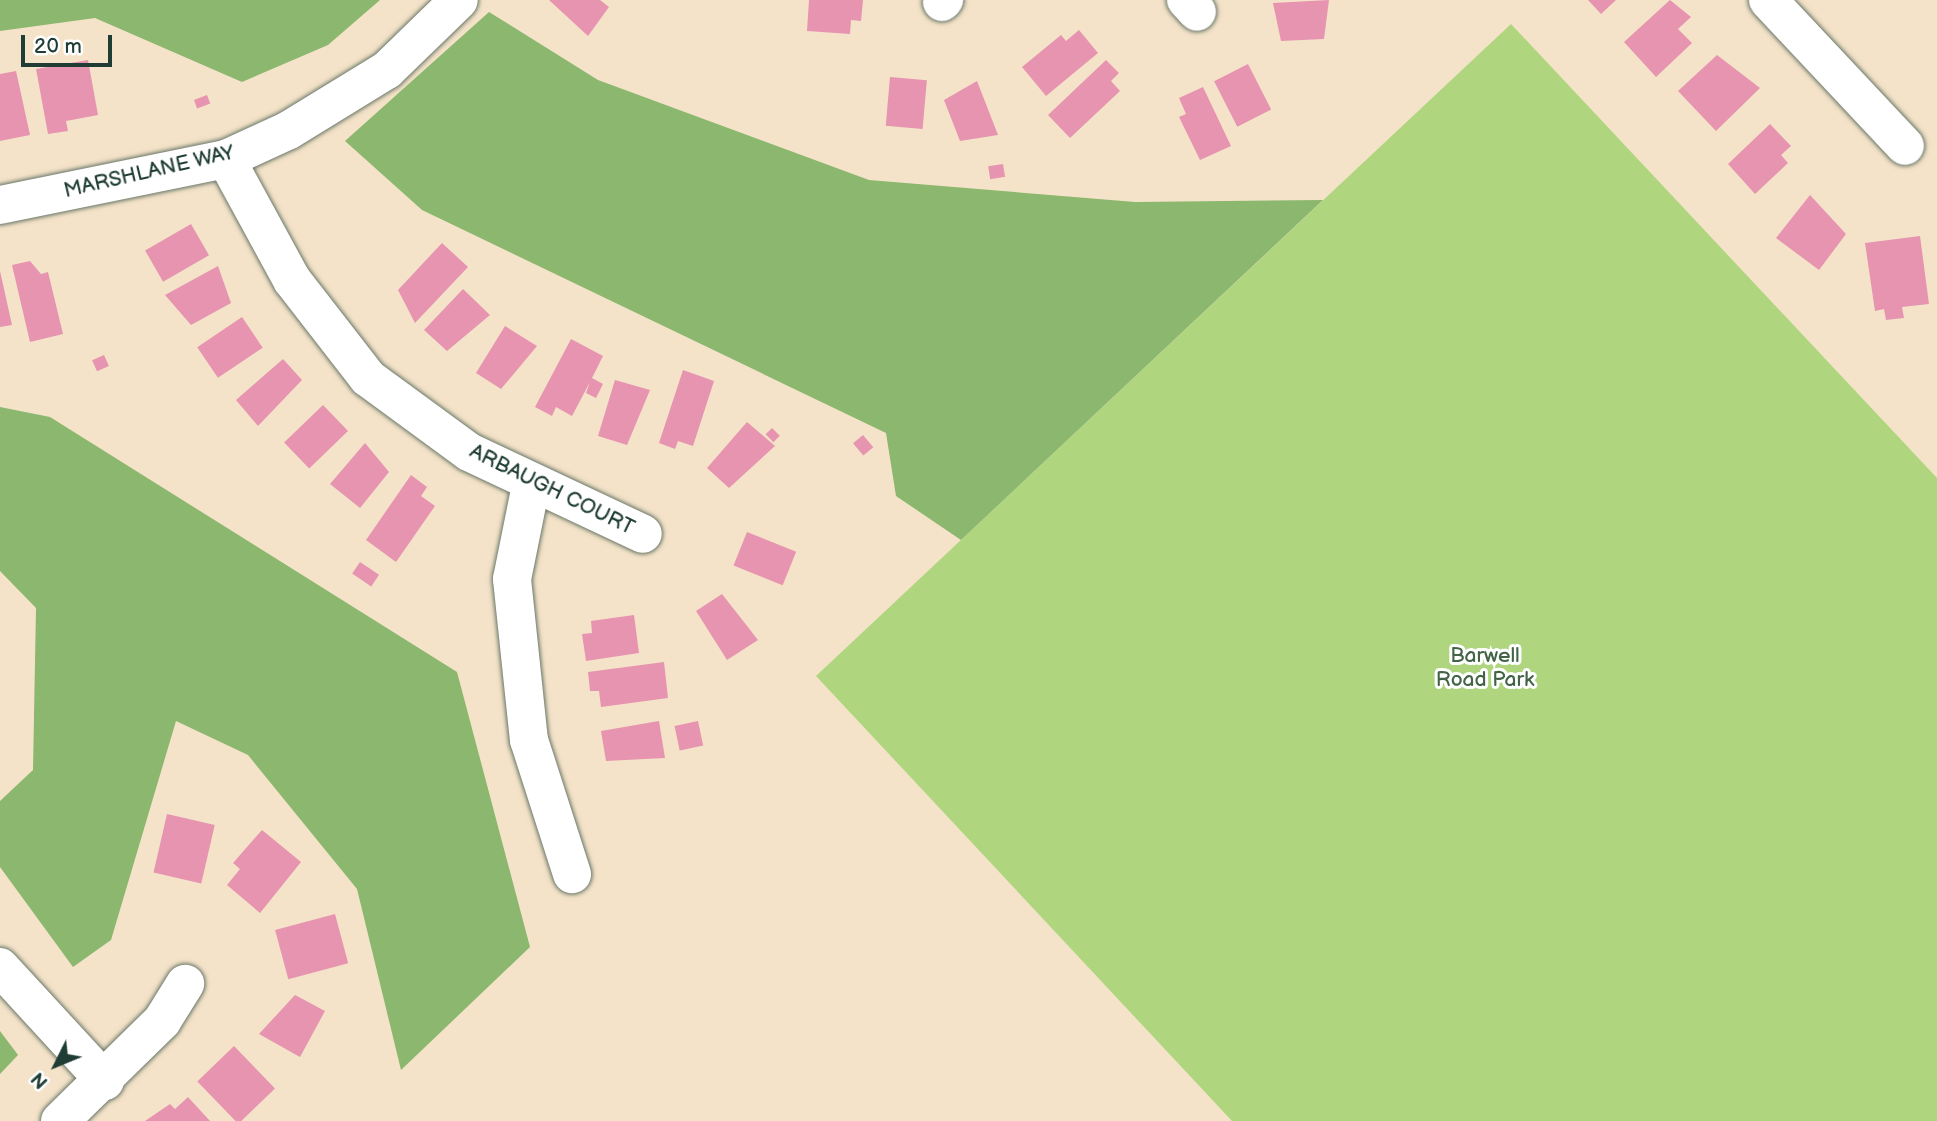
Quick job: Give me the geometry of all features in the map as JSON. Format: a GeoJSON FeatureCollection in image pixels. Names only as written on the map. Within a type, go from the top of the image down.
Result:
{"type":"FeatureCollection","features":[{"type":"Feature","properties":{"kind":"street","name":"MARSHLANE WAY"},"geometry":{"type":"LineString","coordinates":[[0,205],[226,159],[387,71],[459,0]]}},
{"type":"Feature","properties":{"kind":"street"},"geometry":{"type":"LineString","coordinates":[[1768,0],[1905,146]]}},
{"type":"Feature","properties":{"kind":"street","name":"ARBAUGH COURT"},"geometry":{"type":"LineString","coordinates":[[226,159],[292,280],[368,378],[469,452],[531,485],[643,534]]}},
{"type":"Feature","properties":{"kind":"street"},"geometry":{"type":"LineString","coordinates":[[531,485],[512,579],[526,714],[572,874]]}},
{"type":"Feature","properties":{"kind":"street"},"geometry":{"type":"LineString","coordinates":[[0,967],[105,1081]]}},
{"type":"Feature","properties":{"kind":"street"},"geometry":{"type":"LineString","coordinates":[[60,1121],[105,1081],[162,1021],[185,984]]}},
{"type":"Feature","properties":{"kind":"green space"},"geometry":{"type":"Polygon","coordinates":[[[0,0],[380,0],[328,45],[242,82],[95,18],[0,31],[0,0]]]}},
{"type":"Feature","properties":{"kind":"green space"},"geometry":{"type":"Polygon","coordinates":[[[489,12],[598,80],[869,180],[1135,202],[1323,200],[961,540],[896,496],[886,433],[422,210],[345,141],[489,12]]]}},
{"type":"Feature","properties":{"kind":"green space","name":"Barwell Road Park"},"geometry":{"type":"Polygon","coordinates":[[[1511,24],[1937,478],[1937,1121],[1232,1121],[816,676],[1511,24]]]}},
{"type":"Feature","properties":{"kind":"green space"},"geometry":{"type":"Polygon","coordinates":[[[0,407],[50,417],[457,672],[530,947],[401,1070],[357,889],[248,755],[176,721],[111,940],[73,967],[0,867],[0,801],[33,770],[36,608],[0,571],[0,407]]]}},
{"type":"Feature","properties":{"kind":"green space"},"geometry":{"type":"Polygon","coordinates":[[[0,1031],[18,1055],[0,1074],[0,1031]]]}},
{"type":"Feature","properties":{"kind":"building"},"geometry":{"type":"Polygon","coordinates":[[[549,0],[600,0],[609,7],[588,36],[549,0]]]}},
{"type":"Feature","properties":{"kind":"building"},"geometry":{"type":"Polygon","coordinates":[[[809,0],[863,0],[861,21],[851,20],[850,34],[807,31],[809,0]]]}},
{"type":"Feature","properties":{"kind":"building"},"geometry":{"type":"Polygon","coordinates":[[[1329,0],[1324,39],[1281,41],[1273,3],[1329,0]]]}},
{"type":"Feature","properties":{"kind":"building"},"geometry":{"type":"Polygon","coordinates":[[[1588,0],[1616,0],[1601,14],[1588,0]]]}},
{"type":"Feature","properties":{"kind":"building"},"geometry":{"type":"Polygon","coordinates":[[[1670,0],[1691,17],[1678,29],[1692,43],[1656,77],[1624,42],[1670,0]]]}},
{"type":"Feature","properties":{"kind":"building"},"geometry":{"type":"Polygon","coordinates":[[[1079,30],[1098,53],[1046,96],[1022,67],[1061,35],[1066,41],[1079,30]]]}},
{"type":"Feature","properties":{"kind":"building"},"geometry":{"type":"Polygon","coordinates":[[[1717,55],[1760,88],[1716,131],[1678,91],[1717,55]]]}},
{"type":"Feature","properties":{"kind":"building"},"geometry":{"type":"Polygon","coordinates":[[[88,60],[98,115],[66,121],[68,131],[48,134],[36,69],[88,60]]]}},
{"type":"Feature","properties":{"kind":"building"},"geometry":{"type":"Polygon","coordinates":[[[1106,60],[1119,73],[1111,81],[1120,91],[1070,138],[1048,115],[1106,60]]]}},
{"type":"Feature","properties":{"kind":"building"},"geometry":{"type":"Polygon","coordinates":[[[1248,64],[1271,109],[1237,127],[1214,81],[1248,64]]]}},
{"type":"Feature","properties":{"kind":"building"},"geometry":{"type":"Polygon","coordinates":[[[16,71],[30,135],[0,141],[0,74],[16,71]]]}},
{"type":"Feature","properties":{"kind":"building"},"geometry":{"type":"Polygon","coordinates":[[[890,77],[927,80],[923,129],[886,126],[890,77]]]}},
{"type":"Feature","properties":{"kind":"building"},"geometry":{"type":"Polygon","coordinates":[[[977,81],[998,135],[960,141],[944,100],[977,81]]]}},
{"type":"Feature","properties":{"kind":"building"},"geometry":{"type":"Polygon","coordinates":[[[1203,87],[1231,146],[1200,160],[1179,117],[1186,114],[1179,98],[1203,87]]]}},
{"type":"Feature","properties":{"kind":"building"},"geometry":{"type":"Polygon","coordinates":[[[207,95],[210,103],[197,108],[194,100],[207,95]]]}},
{"type":"Feature","properties":{"kind":"building"},"geometry":{"type":"Polygon","coordinates":[[[1770,124],[1791,146],[1781,155],[1788,163],[1755,194],[1728,164],[1770,124]]]}},
{"type":"Feature","properties":{"kind":"building"},"geometry":{"type":"Polygon","coordinates":[[[1003,164],[1005,177],[990,179],[988,166],[1003,164]]]}},
{"type":"Feature","properties":{"kind":"building"},"geometry":{"type":"Polygon","coordinates":[[[1810,195],[1846,234],[1819,270],[1776,238],[1810,195]]]}},
{"type":"Feature","properties":{"kind":"building"},"geometry":{"type":"Polygon","coordinates":[[[191,224],[209,255],[163,282],[145,250],[191,224]]]}},
{"type":"Feature","properties":{"kind":"building"},"geometry":{"type":"Polygon","coordinates":[[[1920,236],[1929,304],[1902,307],[1904,318],[1886,320],[1884,309],[1875,311],[1865,243],[1920,236]]]}},
{"type":"Feature","properties":{"kind":"building"},"geometry":{"type":"Polygon","coordinates":[[[442,243],[468,267],[415,323],[398,290],[442,243]]]}},
{"type":"Feature","properties":{"kind":"building"},"geometry":{"type":"Polygon","coordinates":[[[30,261],[41,274],[48,272],[63,334],[30,342],[12,265],[30,261]]]}},
{"type":"Feature","properties":{"kind":"building"},"geometry":{"type":"Polygon","coordinates":[[[218,266],[231,303],[191,325],[165,295],[218,266]]]}},
{"type":"Feature","properties":{"kind":"building"},"geometry":{"type":"Polygon","coordinates":[[[0,271],[12,325],[0,327],[0,271]]]}},
{"type":"Feature","properties":{"kind":"building"},"geometry":{"type":"Polygon","coordinates":[[[463,289],[490,315],[447,351],[424,330],[463,289]]]}},
{"type":"Feature","properties":{"kind":"building"},"geometry":{"type":"Polygon","coordinates":[[[242,317],[263,348],[218,378],[197,347],[242,317]]]}},
{"type":"Feature","properties":{"kind":"building"},"geometry":{"type":"Polygon","coordinates":[[[505,326],[537,346],[501,389],[476,373],[505,326]]]}},
{"type":"Feature","properties":{"kind":"building"},"geometry":{"type":"Polygon","coordinates":[[[571,339],[603,356],[592,378],[603,384],[596,398],[586,393],[590,382],[572,416],[556,407],[552,416],[535,407],[571,339]]]}},
{"type":"Feature","properties":{"kind":"building"},"geometry":{"type":"Polygon","coordinates":[[[104,355],[109,366],[97,371],[92,360],[104,355]]]}},
{"type":"Feature","properties":{"kind":"building"},"geometry":{"type":"Polygon","coordinates":[[[283,359],[302,380],[258,426],[236,400],[283,359]]]}},
{"type":"Feature","properties":{"kind":"building"},"geometry":{"type":"Polygon","coordinates":[[[683,370],[714,381],[693,446],[678,441],[675,449],[659,443],[683,370]]]}},
{"type":"Feature","properties":{"kind":"building"},"geometry":{"type":"Polygon","coordinates":[[[615,380],[650,390],[627,445],[598,436],[615,380]]]}},
{"type":"Feature","properties":{"kind":"building"},"geometry":{"type":"Polygon","coordinates":[[[323,405],[348,431],[309,468],[284,443],[323,405]]]}},
{"type":"Feature","properties":{"kind":"building"},"geometry":{"type":"Polygon","coordinates":[[[747,422],[775,446],[729,488],[707,468],[747,422]]]}},
{"type":"Feature","properties":{"kind":"building"},"geometry":{"type":"Polygon","coordinates":[[[772,428],[780,436],[773,442],[766,434],[772,428]]]}},
{"type":"Feature","properties":{"kind":"building"},"geometry":{"type":"Polygon","coordinates":[[[863,435],[873,447],[863,456],[853,443],[863,435]]]}},
{"type":"Feature","properties":{"kind":"building"},"geometry":{"type":"Polygon","coordinates":[[[365,443],[389,472],[360,508],[330,484],[365,443]]]}},
{"type":"Feature","properties":{"kind":"building"},"geometry":{"type":"Polygon","coordinates":[[[411,475],[427,487],[421,496],[435,506],[396,562],[366,540],[411,475]]]}},
{"type":"Feature","properties":{"kind":"building"},"geometry":{"type":"Polygon","coordinates":[[[747,532],[796,552],[783,585],[734,565],[747,532]]]}},
{"type":"Feature","properties":{"kind":"building"},"geometry":{"type":"Polygon","coordinates":[[[360,562],[379,575],[371,586],[352,574],[360,562]]]}},
{"type":"Feature","properties":{"kind":"building"},"geometry":{"type":"Polygon","coordinates":[[[722,594],[758,640],[727,660],[696,611],[722,594]]]}},
{"type":"Feature","properties":{"kind":"building"},"geometry":{"type":"Polygon","coordinates":[[[634,615],[639,653],[586,661],[582,634],[592,633],[591,621],[634,615]]]}},
{"type":"Feature","properties":{"kind":"building"},"geometry":{"type":"Polygon","coordinates":[[[664,662],[668,698],[601,707],[599,691],[590,691],[588,672],[664,662]]]}},
{"type":"Feature","properties":{"kind":"building"},"geometry":{"type":"Polygon","coordinates":[[[659,721],[665,758],[606,761],[601,731],[659,721]]]}},
{"type":"Feature","properties":{"kind":"building"},"geometry":{"type":"Polygon","coordinates":[[[698,721],[703,745],[680,750],[675,726],[698,721]]]}},
{"type":"Feature","properties":{"kind":"building"},"geometry":{"type":"Polygon","coordinates":[[[167,814],[215,825],[201,883],[154,872],[167,814]]]}},
{"type":"Feature","properties":{"kind":"building"},"geometry":{"type":"Polygon","coordinates":[[[262,830],[301,862],[260,913],[227,885],[240,869],[233,863],[262,830]]]}},
{"type":"Feature","properties":{"kind":"building"},"geometry":{"type":"Polygon","coordinates":[[[335,914],[348,963],[288,979],[275,930],[335,914]]]}},
{"type":"Feature","properties":{"kind":"building"},"geometry":{"type":"Polygon","coordinates":[[[295,995],[325,1011],[300,1057],[259,1034],[295,995]]]}},
{"type":"Feature","properties":{"kind":"building"},"geometry":{"type":"Polygon","coordinates":[[[234,1046],[275,1088],[241,1121],[236,1121],[197,1081],[234,1046]]]}},
{"type":"Feature","properties":{"kind":"building"},"geometry":{"type":"Polygon","coordinates":[[[188,1097],[210,1121],[145,1121],[170,1104],[175,1109],[188,1097]]]}}]}
